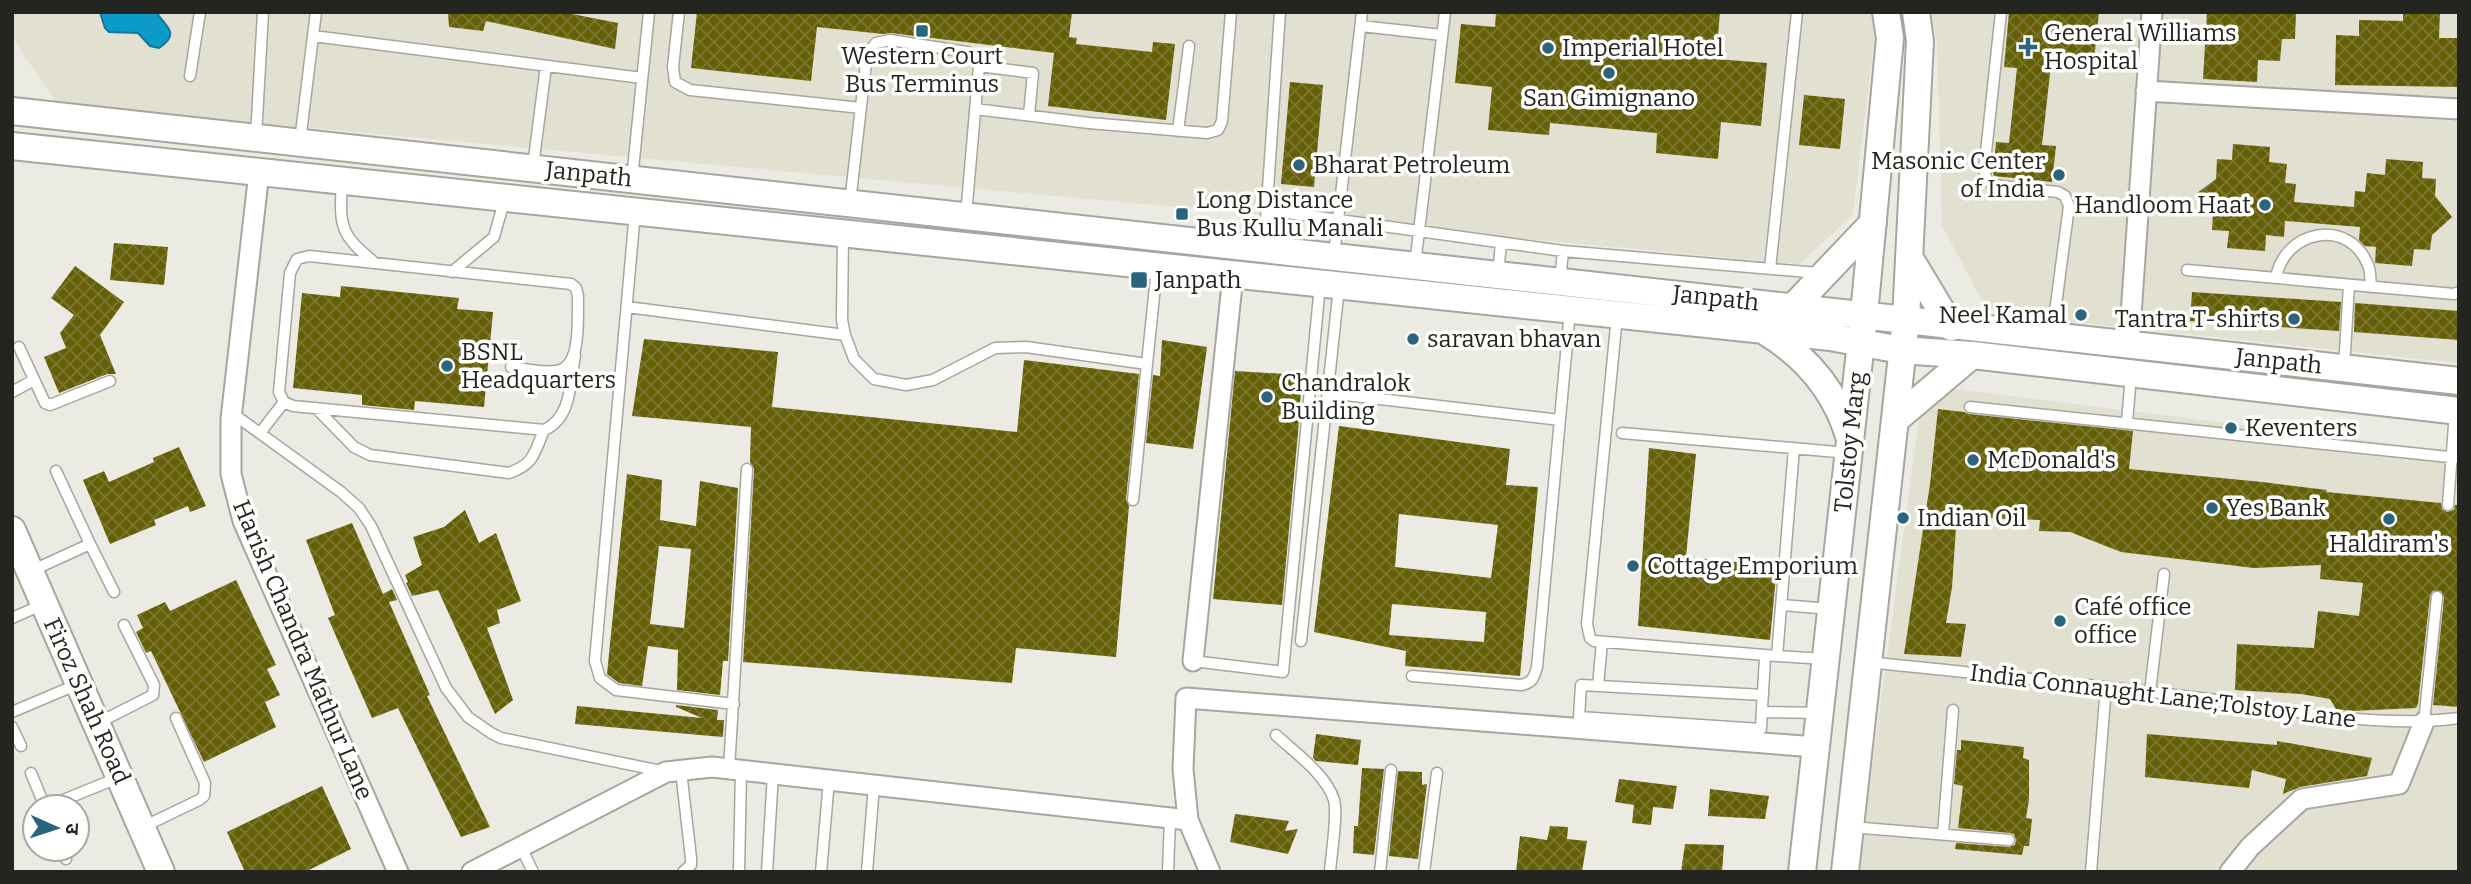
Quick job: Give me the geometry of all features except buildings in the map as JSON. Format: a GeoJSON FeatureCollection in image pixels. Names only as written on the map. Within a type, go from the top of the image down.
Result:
{"type":"FeatureCollection","features":[{"type":"Feature","properties":{"kind":"main road","name":"Tolstoy Marg"},"geometry":{"type":"LineString","coordinates":[[1802,872],[1873,223],[1890,38],[1886,12]]}},
{"type":"Feature","properties":{"kind":"main road","name":"Tolstoy Marg"},"geometry":{"type":"LineString","coordinates":[[1845,872],[1906,319],[1920,41],[1916,12]]}},
{"type":"Feature","properties":{"kind":"main road","name":"Janpath"},"geometry":{"type":"LineString","coordinates":[[12,111],[2459,381]]}},
{"type":"Feature","properties":{"kind":"main road","name":"Janpath"},"geometry":{"type":"LineString","coordinates":[[12,146],[1860,341],[1901,350],[1972,355],[2457,411]]}},
{"type":"Feature","properties":{"kind":"main road"},"geometry":{"type":"LineString","coordinates":[[1793,307],[1873,223]]}},
{"type":"Feature","properties":{"kind":"main road"},"geometry":{"type":"LineString","coordinates":[[1909,257],[1951,327]]}},
{"type":"Feature","properties":{"kind":"main road"},"geometry":{"type":"LineString","coordinates":[[1766,332],[1799,355],[1820,377],[1836,403],[1850,447]]}},
{"type":"Feature","properties":{"kind":"main road"},"geometry":{"type":"LineString","coordinates":[[1895,420],[1972,355]]}},
{"type":"Feature","properties":{"kind":"main road","name":"Firoz Shah Road"},"geometry":{"type":"LineString","coordinates":[[12,530],[161,872]]}},
{"type":"Feature","properties":{"kind":"street"},"geometry":{"type":"LineString","coordinates":[[2129,344],[2152,12]]}},
{"type":"Feature","properties":{"kind":"street"},"geometry":{"type":"LineString","coordinates":[[2146,91],[2459,109]]}},
{"type":"Feature","properties":{"kind":"street","name":"Harish Chandra Mathur Lane"},"geometry":{"type":"LineString","coordinates":[[259,172],[232,412],[231,474],[243,521],[398,872]]}},
{"type":"Feature","properties":{"kind":"street"},"geometry":{"type":"LineString","coordinates":[[1193,661],[1233,275]]}},
{"type":"Feature","properties":{"kind":"street"},"geometry":{"type":"LineString","coordinates":[[1210,872],[1179,819],[1185,698],[1815,747]]}},
{"type":"Feature","properties":{"kind":"street"},"geometry":{"type":"LineString","coordinates":[[2230,872],[2250,847],[2302,799],[2399,784],[2424,722]]}},
{"type":"Feature","properties":{"kind":"street"},"geometry":{"type":"LineString","coordinates":[[472,872],[674,772],[712,767],[1179,819]]}},
{"type":"Feature","properties":{"kind":"lane"},"geometry":{"type":"LineString","coordinates":[[190,76],[200,12]]}},
{"type":"Feature","properties":{"kind":"lane"},"geometry":{"type":"LineString","coordinates":[[256,138],[263,12]]}},
{"type":"Feature","properties":{"kind":"lane"},"geometry":{"type":"LineString","coordinates":[[300,142],[316,12]]}},
{"type":"Feature","properties":{"kind":"lane"},"geometry":{"type":"LineString","coordinates":[[632,179],[649,12]]}},
{"type":"Feature","properties":{"kind":"lane"},"geometry":{"type":"LineString","coordinates":[[679,12],[673,67],[675,82],[691,90],[861,108]]}},
{"type":"Feature","properties":{"kind":"lane"},"geometry":{"type":"LineString","coordinates":[[975,109],[1178,131],[1207,133],[1218,130],[1222,121],[1231,12]]}},
{"type":"Feature","properties":{"kind":"lane"},"geometry":{"type":"LineString","coordinates":[[1264,248],[1280,12]]}},
{"type":"Feature","properties":{"kind":"lane"},"geometry":{"type":"LineString","coordinates":[[1334,256],[1362,12]]}},
{"type":"Feature","properties":{"kind":"lane"},"geometry":{"type":"LineString","coordinates":[[1415,265],[1445,12]]}},
{"type":"Feature","properties":{"kind":"lane"},"geometry":{"type":"LineString","coordinates":[[1770,269],[1797,12]]}},
{"type":"Feature","properties":{"kind":"lane"},"geometry":{"type":"LineString","coordinates":[[2001,12],[1984,171],[1987,180],[1993,185],[2058,192],[2065,196],[2069,206],[2054,336]]}},
{"type":"Feature","properties":{"kind":"lane"},"geometry":{"type":"LineString","coordinates":[[1360,26],[1442,35]]}},
{"type":"Feature","properties":{"kind":"lane"},"geometry":{"type":"LineString","coordinates":[[313,36],[642,78]]}},
{"type":"Feature","properties":{"kind":"lane"},"geometry":{"type":"LineString","coordinates":[[850,203],[867,54],[876,43],[890,40],[967,52],[975,57],[979,66],[966,215]]}},
{"type":"Feature","properties":{"kind":"lane"},"geometry":{"type":"LineString","coordinates":[[1178,131],[1189,46]]}},
{"type":"Feature","properties":{"kind":"lane"},"geometry":{"type":"LineString","coordinates":[[533,168],[547,66]]}},
{"type":"Feature","properties":{"kind":"lane"},"geometry":{"type":"LineString","coordinates":[[979,66],[1033,73],[1029,115]]}},
{"type":"Feature","properties":{"kind":"lane"},"geometry":{"type":"LineString","coordinates":[[342,180],[342,225],[351,243],[376,263]]}},
{"type":"Feature","properties":{"kind":"lane"},"geometry":{"type":"LineString","coordinates":[[452,272],[494,237],[506,198]]}},
{"type":"Feature","properties":{"kind":"lane"},"geometry":{"type":"LineString","coordinates":[[1267,210],[1563,251],[1824,273]]}},
{"type":"Feature","properties":{"kind":"lane"},"geometry":{"type":"LineString","coordinates":[[635,211],[595,661],[600,678],[616,690],[734,704]]}},
{"type":"Feature","properties":{"kind":"lane"},"geometry":{"type":"LineString","coordinates":[[843,233],[842,320],[845,335],[854,359],[874,379],[906,385],[933,380],[995,348],[1026,347],[1147,364]]}},
{"type":"Feature","properties":{"kind":"lane"},"geometry":{"type":"LineString","coordinates":[[2276,278],[2278,266],[2286,252],[2303,239],[2325,235],[2339,237],[2362,254],[2369,267],[2371,287]]}},
{"type":"Feature","properties":{"kind":"lane"},"geometry":{"type":"LineString","coordinates":[[1498,274],[1501,243]]}},
{"type":"Feature","properties":{"kind":"lane"},"geometry":{"type":"LineString","coordinates":[[1560,281],[1563,251]]}},
{"type":"Feature","properties":{"kind":"lane"},"geometry":{"type":"LineString","coordinates":[[309,256],[376,263],[571,284],[576,288],[578,296],[575,355],[564,414],[554,426],[544,430],[293,406],[284,402],[279,392],[290,273],[297,259],[309,256]]}},
{"type":"Feature","properties":{"kind":"lane"},"geometry":{"type":"LineString","coordinates":[[1133,500],[1157,267]]}},
{"type":"Feature","properties":{"kind":"lane"},"geometry":{"type":"LineString","coordinates":[[2187,270],[2454,294],[2459,292]]}},
{"type":"Feature","properties":{"kind":"lane"},"geometry":{"type":"LineString","coordinates":[[1301,641],[1328,393],[1330,285]]}},
{"type":"Feature","properties":{"kind":"lane"},"geometry":{"type":"LineString","coordinates":[[1193,661],[1283,671],[1330,285]]}},
{"type":"Feature","properties":{"kind":"lane"},"geometry":{"type":"LineString","coordinates":[[2343,368],[2349,285]]}},
{"type":"Feature","properties":{"kind":"lane"},"geometry":{"type":"LineString","coordinates":[[626,307],[845,335]]}},
{"type":"Feature","properties":{"kind":"lane"},"geometry":{"type":"LineString","coordinates":[[1412,676],[1521,685],[1529,684],[1534,678],[1570,311]]}},
{"type":"Feature","properties":{"kind":"lane"},"geometry":{"type":"LineString","coordinates":[[1617,316],[1587,624],[1590,638],[1602,642],[1825,659]]}},
{"type":"Feature","properties":{"kind":"lane"},"geometry":{"type":"LineString","coordinates":[[19,347],[45,403],[50,405],[110,381]]}},
{"type":"Feature","properties":{"kind":"lane"},"geometry":{"type":"LineString","coordinates":[[511,367],[557,371],[567,368],[575,355]]}},
{"type":"Feature","properties":{"kind":"lane"},"geometry":{"type":"LineString","coordinates":[[2127,422],[2132,375]]}},
{"type":"Feature","properties":{"kind":"lane"},"geometry":{"type":"LineString","coordinates":[[12,392],[34,380]]}},
{"type":"Feature","properties":{"kind":"lane"},"geometry":{"type":"LineString","coordinates":[[1328,393],[1560,420]]}},
{"type":"Feature","properties":{"kind":"lane"},"geometry":{"type":"LineString","coordinates":[[260,433],[284,402]]}},
{"type":"Feature","properties":{"kind":"lane"},"geometry":{"type":"LineString","coordinates":[[1970,407],[2455,457]]}},
{"type":"Feature","properties":{"kind":"lane"},"geometry":{"type":"LineString","coordinates":[[316,408],[354,447],[370,455],[509,473],[525,467],[534,455],[544,430]]}},
{"type":"Feature","properties":{"kind":"lane"},"geometry":{"type":"LineString","coordinates":[[2448,505],[2455,457],[2457,411]]}},
{"type":"Feature","properties":{"kind":"lane"},"geometry":{"type":"LineString","coordinates":[[232,412],[359,508],[371,526],[446,688],[468,717],[501,737],[674,772],[691,858],[691,865],[683,872]]}},
{"type":"Feature","properties":{"kind":"lane"},"geometry":{"type":"LineString","coordinates":[[1622,433],[1794,449],[1850,447]]}},
{"type":"Feature","properties":{"kind":"lane"},"geometry":{"type":"LineString","coordinates":[[1777,656],[1794,449]]}},
{"type":"Feature","properties":{"kind":"lane"},"geometry":{"type":"LineString","coordinates":[[739,872],[734,704],[747,469]]}},
{"type":"Feature","properties":{"kind":"lane"},"geometry":{"type":"LineString","coordinates":[[56,471],[114,592]]}},
{"type":"Feature","properties":{"kind":"lane"},"geometry":{"type":"LineString","coordinates":[[30,571],[90,544]]}},
{"type":"Feature","properties":{"kind":"lane"},"geometry":{"type":"LineString","coordinates":[[2150,692],[2164,574]]}},
{"type":"Feature","properties":{"kind":"lane"},"geometry":{"type":"LineString","coordinates":[[2424,722],[2437,597]]}},
{"type":"Feature","properties":{"kind":"lane"},"geometry":{"type":"LineString","coordinates":[[12,618],[45,604]]}},
{"type":"Feature","properties":{"kind":"lane"},"geometry":{"type":"LineString","coordinates":[[1782,605],[1831,609]]}},
{"type":"Feature","properties":{"kind":"lane"},"geometry":{"type":"LineString","coordinates":[[97,723],[153,695],[154,685],[124,625]]}},
{"type":"Feature","properties":{"kind":"lane"},"geometry":{"type":"LineString","coordinates":[[1598,686],[1602,642]]}},
{"type":"Feature","properties":{"kind":"lane"},"geometry":{"type":"LineString","coordinates":[[1763,695],[1581,685],[1579,717],[1761,729],[1763,695],[1765,656]]}},
{"type":"Feature","properties":{"kind":"lane","name":"India Connaught Lane;Tolstoy Lane"},"geometry":{"type":"LineString","coordinates":[[1868,662],[2150,692],[2388,722],[2459,718]]}},
{"type":"Feature","properties":{"kind":"lane"},"geometry":{"type":"LineString","coordinates":[[12,712],[80,684]]}},
{"type":"Feature","properties":{"kind":"lane"},"geometry":{"type":"LineString","coordinates":[[2091,872],[2106,687]]}},
{"type":"Feature","properties":{"kind":"lane"},"geometry":{"type":"LineString","coordinates":[[1942,834],[1953,710]]}},
{"type":"Feature","properties":{"kind":"lane"},"geometry":{"type":"LineString","coordinates":[[1762,712],[1819,713]]}},
{"type":"Feature","properties":{"kind":"lane"},"geometry":{"type":"LineString","coordinates":[[142,828],[199,800],[205,790],[205,783],[176,719]]}},
{"type":"Feature","properties":{"kind":"lane"},"geometry":{"type":"LineString","coordinates":[[12,727],[21,746]]}},
{"type":"Feature","properties":{"kind":"lane"},"geometry":{"type":"LineString","coordinates":[[1276,735],[1330,790],[1335,803],[1330,872]]}},
{"type":"Feature","properties":{"kind":"lane"},"geometry":{"type":"LineString","coordinates":[[1380,872],[1391,770]]}},
{"type":"Feature","properties":{"kind":"lane"},"geometry":{"type":"LineString","coordinates":[[31,773],[39,793]]}},
{"type":"Feature","properties":{"kind":"lane"},"geometry":{"type":"LineString","coordinates":[[1424,872],[1437,773]]}},
{"type":"Feature","properties":{"kind":"lane"},"geometry":{"type":"LineString","coordinates":[[767,872],[773,774]]}},
{"type":"Feature","properties":{"kind":"lane"},"geometry":{"type":"LineString","coordinates":[[80,793],[121,777]]}},
{"type":"Feature","properties":{"kind":"lane"},"geometry":{"type":"LineString","coordinates":[[821,872],[829,780]]}},
{"type":"Feature","properties":{"kind":"lane"},"geometry":{"type":"LineString","coordinates":[[867,872],[874,785]]}},
{"type":"Feature","properties":{"kind":"lane"},"geometry":{"type":"LineString","coordinates":[[1168,872],[1179,819]]}},
{"type":"Feature","properties":{"kind":"lane"},"geometry":{"type":"LineString","coordinates":[[1850,827],[2009,840]]}},
{"type":"Feature","properties":{"kind":"lane"},"geometry":{"type":"LineString","coordinates":[[521,847],[533,872]]}},
{"type":"Feature","properties":{"kind":"shaded area"},"geometry":{"type":"Polygon","coordinates":[[[12,12],[1871,12],[1876,26],[1853,214],[1800,264],[93,108],[55,100],[18,47],[12,29],[12,12]]]}},
{"type":"Feature","properties":{"kind":"shaded area"},"geometry":{"type":"Polygon","coordinates":[[[1931,12],[2459,12],[2459,363],[2054,320],[1986,309],[1942,225],[1937,41],[1931,12]]]}},
{"type":"Feature","properties":{"kind":"shaded area"},"geometry":{"type":"Polygon","coordinates":[[[1955,389],[2459,452],[2459,872],[1858,872],[1919,418],[1955,389]]]}},
{"type":"Feature","properties":{"kind":"water"},"geometry":{"type":"Polygon","coordinates":[[[100,12],[156,12],[170,30],[169,38],[159,48],[150,46],[138,33],[109,32],[100,12]]]}},
{"type":"Feature","properties":{"kind":"place","name":"Western Court Bus Terminus"},"geometry":{"type":"Point","coordinates":[922,31]}},
{"type":"Feature","properties":{"kind":"place","name":"General Williams Hospital"},"geometry":{"type":"Point","coordinates":[2028,47]}},
{"type":"Feature","properties":{"kind":"place","name":"Imperial Hotel"},"geometry":{"type":"Point","coordinates":[1548,48]}},
{"type":"Feature","properties":{"kind":"place","name":"San Gimignano"},"geometry":{"type":"Point","coordinates":[1609,73]}},
{"type":"Feature","properties":{"kind":"place","name":"Bharat Petroleum"},"geometry":{"type":"Point","coordinates":[1299,165]}},
{"type":"Feature","properties":{"kind":"place","name":"Masonic Center of India"},"geometry":{"type":"Point","coordinates":[2059,175]}},
{"type":"Feature","properties":{"kind":"place","name":"Handloom Haat"},"geometry":{"type":"Point","coordinates":[2265,205]}},
{"type":"Feature","properties":{"kind":"place","name":"Long Distance Bus Kullu Manali"},"geometry":{"type":"Point","coordinates":[1182,214]}},
{"type":"Feature","properties":{"kind":"place","name":"Janpath"},"geometry":{"type":"Point","coordinates":[1139,280]}},
{"type":"Feature","properties":{"kind":"place","name":"Neel Kamal"},"geometry":{"type":"Point","coordinates":[2081,315]}},
{"type":"Feature","properties":{"kind":"place","name":"Tantra T-shirts"},"geometry":{"type":"Point","coordinates":[2294,319]}},
{"type":"Feature","properties":{"kind":"place","name":"saravan bhavan"},"geometry":{"type":"Point","coordinates":[1413,339]}},
{"type":"Feature","properties":{"kind":"place","name":"BSNL Headquarters"},"geometry":{"type":"Point","coordinates":[447,366]}},
{"type":"Feature","properties":{"kind":"place","name":"Chandralok Building"},"geometry":{"type":"Point","coordinates":[1267,397]}},
{"type":"Feature","properties":{"kind":"place","name":"Keventers"},"geometry":{"type":"Point","coordinates":[2231,428]}},
{"type":"Feature","properties":{"kind":"place","name":"McDonald's"},"geometry":{"type":"Point","coordinates":[1973,460]}},
{"type":"Feature","properties":{"kind":"place","name":"Yes Bank"},"geometry":{"type":"Point","coordinates":[2212,508]}},
{"type":"Feature","properties":{"kind":"place","name":"Indian Oil"},"geometry":{"type":"Point","coordinates":[1903,518]}},
{"type":"Feature","properties":{"kind":"place","name":"Haldiram's"},"geometry":{"type":"Point","coordinates":[2389,519]}},
{"type":"Feature","properties":{"kind":"place","name":"Cottage Emporium"},"geometry":{"type":"Point","coordinates":[1633,566]}},
{"type":"Feature","properties":{"kind":"place","name":"Café office office"},"geometry":{"type":"Point","coordinates":[2060,621]}}]}
